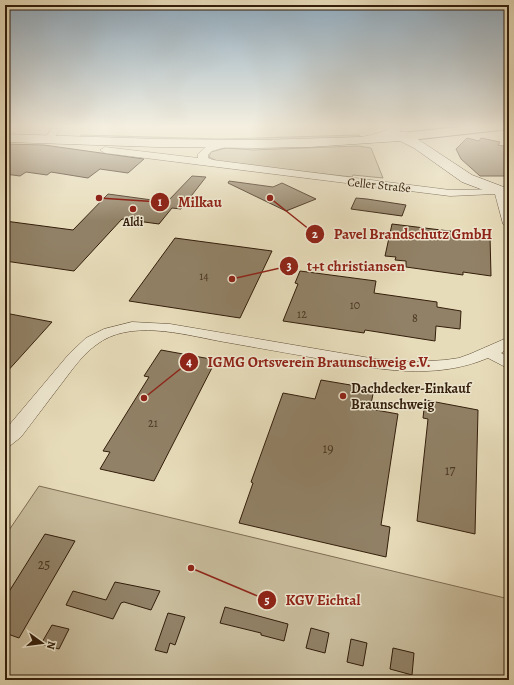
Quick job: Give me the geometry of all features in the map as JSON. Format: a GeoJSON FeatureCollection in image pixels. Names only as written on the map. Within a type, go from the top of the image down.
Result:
{"type":"FeatureCollection","features":[{"type":"Feature","properties":{"kind":"main road"},"geometry":{"type":"LineString","coordinates":[[428,157],[445,178],[471,193],[505,198]]}},
{"type":"Feature","properties":{"kind":"main road"},"geometry":{"type":"LineString","coordinates":[[430,157],[505,198]]}},
{"type":"Feature","properties":{"kind":"street","name":"Celler Straße"},"geometry":{"type":"LineString","coordinates":[[168,157],[213,164],[450,193],[471,193]]}},
{"type":"Feature","properties":{"kind":"street","name":"Celler Straße"},"geometry":{"type":"LineString","coordinates":[[203,157],[203,159],[213,164]]}},
{"type":"Feature","properties":{"kind":"street"},"geometry":{"type":"LineString","coordinates":[[505,198],[509,224]]}},
{"type":"Feature","properties":{"kind":"street"},"geometry":{"type":"LineString","coordinates":[[5,440],[15,432],[74,357],[91,341],[109,332],[132,326],[170,328],[376,364],[401,366],[452,365],[474,360],[509,342]]}},
{"type":"Feature","properties":{"kind":"street"},"geometry":{"type":"LineString","coordinates":[[490,353],[509,364]]}},
{"type":"Feature","properties":{"kind":"shaded area"},"geometry":{"type":"Polygon","coordinates":[[[209,157],[375,157],[383,178],[353,175],[352,177],[221,163],[209,157]]]}},
{"type":"Feature","properties":{"kind":"shaded area"},"geometry":{"type":"Polygon","coordinates":[[[39,486],[509,599],[509,680],[5,680],[5,536],[39,486]]]}},
{"type":"Feature","properties":{"kind":"building"},"geometry":{"type":"Polygon","coordinates":[[[5,157],[129,157],[144,159],[128,173],[100,169],[88,178],[51,172],[47,175],[26,172],[20,176],[5,174],[5,157]]]}},
{"type":"Feature","properties":{"kind":"building"},"geometry":{"type":"Polygon","coordinates":[[[460,157],[509,157],[509,176],[480,176],[460,157]]]}},
{"type":"Feature","properties":{"kind":"building"},"geometry":{"type":"Polygon","coordinates":[[[192,176],[206,177],[181,209],[172,208],[159,224],[122,219],[74,271],[5,261],[5,221],[73,230],[108,194],[167,202],[192,176]]]}},
{"type":"Feature","properties":{"kind":"building"},"geometry":{"type":"Polygon","coordinates":[[[229,181],[273,187],[282,183],[316,199],[286,211],[228,183],[229,181]]]}},
{"type":"Feature","properties":{"kind":"building"},"geometry":{"type":"Polygon","coordinates":[[[356,198],[406,205],[402,216],[351,209],[356,198]]]}},
{"type":"Feature","properties":{"kind":"building"},"geometry":{"type":"Polygon","coordinates":[[[392,224],[490,236],[491,276],[463,272],[463,275],[406,267],[406,261],[395,260],[396,257],[385,256],[392,224]]]}},
{"type":"Feature","properties":{"kind":"building"},"geometry":{"type":"Polygon","coordinates":[[[175,238],[272,251],[240,318],[129,301],[175,238]]]}},
{"type":"Feature","properties":{"kind":"building"},"geometry":{"type":"Polygon","coordinates":[[[300,271],[376,281],[374,293],[437,302],[437,307],[461,311],[460,329],[436,326],[435,341],[365,330],[364,333],[283,321],[298,284],[295,283],[300,271]]]}},
{"type":"Feature","properties":{"kind":"building"},"geometry":{"type":"Polygon","coordinates":[[[5,313],[52,322],[5,374],[5,313]]]}},
{"type":"Feature","properties":{"kind":"building"},"geometry":{"type":"Polygon","coordinates":[[[161,350],[216,360],[154,481],[100,469],[110,452],[103,451],[149,377],[144,376],[161,350]]]}},
{"type":"Feature","properties":{"kind":"building"},"geometry":{"type":"Polygon","coordinates":[[[321,380],[374,389],[370,409],[398,414],[381,525],[390,527],[386,557],[239,523],[253,483],[251,482],[283,393],[315,399],[321,380]]]}},
{"type":"Feature","properties":{"kind":"building"},"geometry":{"type":"Polygon","coordinates":[[[425,400],[478,410],[475,534],[417,521],[428,419],[423,418],[425,400]]]}},
{"type":"Feature","properties":{"kind":"building"},"geometry":{"type":"Polygon","coordinates":[[[45,534],[75,541],[19,638],[5,633],[5,598],[45,534]]]}},
{"type":"Feature","properties":{"kind":"building"},"geometry":{"type":"Polygon","coordinates":[[[115,582],[160,591],[151,610],[124,602],[121,603],[113,619],[66,605],[73,591],[106,600],[115,582]]]}},
{"type":"Feature","properties":{"kind":"building"},"geometry":{"type":"Polygon","coordinates":[[[225,607],[288,624],[284,641],[261,635],[261,633],[220,623],[225,607]]]}},
{"type":"Feature","properties":{"kind":"building"},"geometry":{"type":"Polygon","coordinates":[[[168,613],[185,617],[175,645],[170,643],[167,653],[155,650],[168,613]]]}},
{"type":"Feature","properties":{"kind":"building"},"geometry":{"type":"Polygon","coordinates":[[[52,625],[69,629],[59,649],[41,644],[52,625]]]}},
{"type":"Feature","properties":{"kind":"building"},"geometry":{"type":"Polygon","coordinates":[[[311,628],[329,633],[325,653],[306,648],[311,628]]]}},
{"type":"Feature","properties":{"kind":"building"},"geometry":{"type":"Polygon","coordinates":[[[351,639],[367,643],[363,666],[347,662],[351,639]]]}},
{"type":"Feature","properties":{"kind":"building"},"geometry":{"type":"Polygon","coordinates":[[[393,648],[414,653],[412,675],[390,669],[393,648]]]}},
{"type":"Feature","properties":{"kind":"place","name":"Milkau"},"geometry":{"type":"Point","coordinates":[99,198]}},
{"type":"Feature","properties":{"kind":"place","name":"Pavel Brandschutz GmbH"},"geometry":{"type":"Point","coordinates":[270,198]}},
{"type":"Feature","properties":{"kind":"place","name":"Aldi"},"geometry":{"type":"Point","coordinates":[133,209]}},
{"type":"Feature","properties":{"kind":"place","name":"t+t christiansen"},"geometry":{"type":"Point","coordinates":[232,279]}},
{"type":"Feature","properties":{"kind":"place","name":"Dachdecker-Einkauf Braunschweig"},"geometry":{"type":"Point","coordinates":[343,396]}},
{"type":"Feature","properties":{"kind":"place","name":"IGMG Ortsverein Braunschweig e.V."},"geometry":{"type":"Point","coordinates":[144,398]}},
{"type":"Feature","properties":{"kind":"place","name":"KGV Eichtal"},"geometry":{"type":"Point","coordinates":[191,568]}}]}
